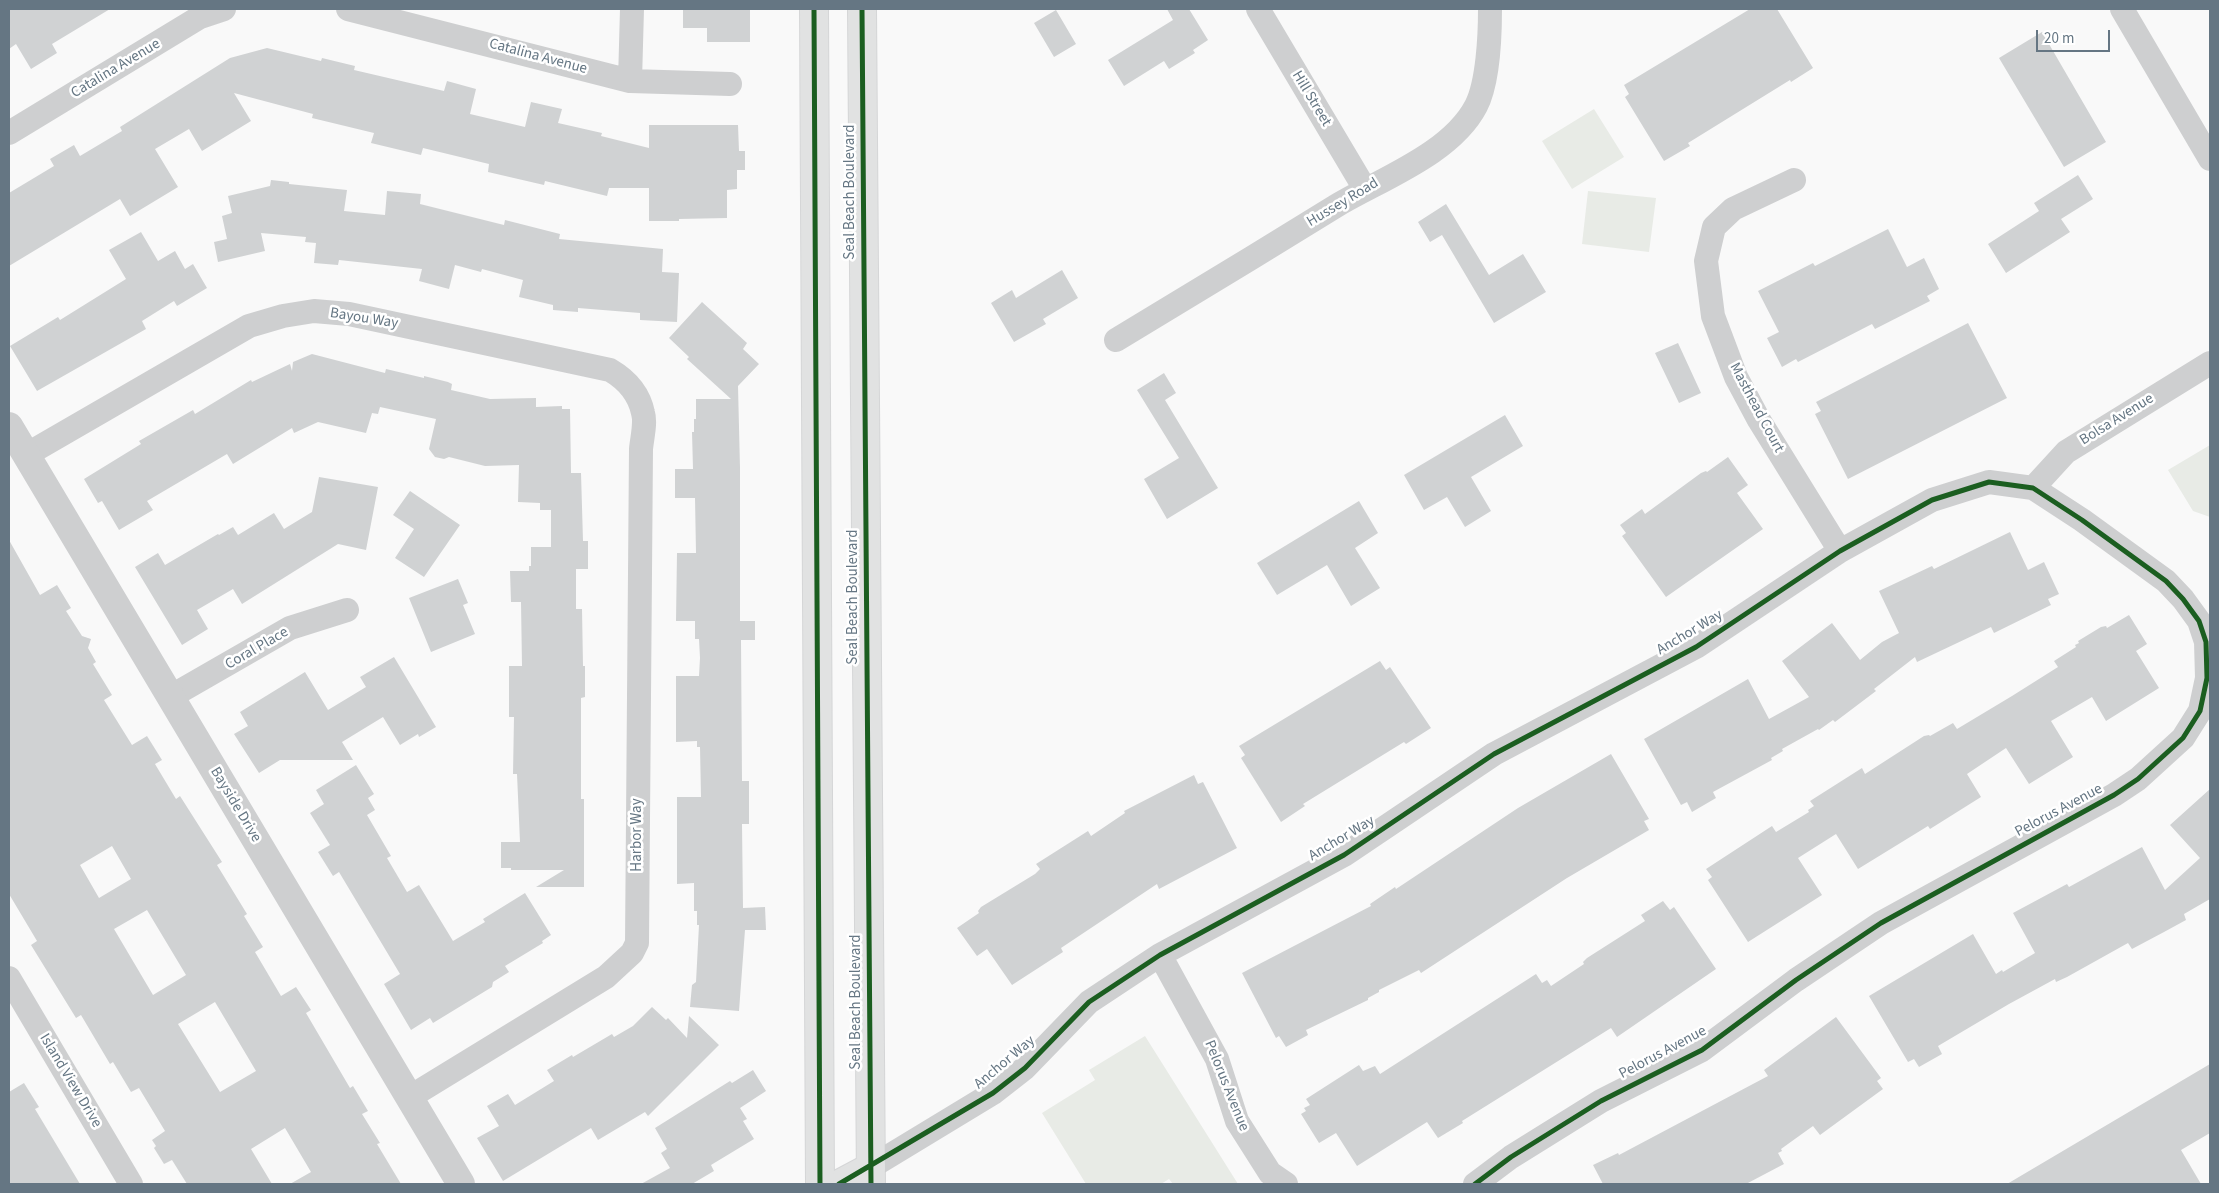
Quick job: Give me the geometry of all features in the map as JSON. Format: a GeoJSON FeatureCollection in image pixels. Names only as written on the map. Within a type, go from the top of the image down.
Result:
{"type":"FeatureCollection","features":[{"type":"Feature","properties":{"kind":"main road"},"geometry":{"type":"LineString","coordinates":[[814,9],[820,1184]]}},
{"type":"Feature","properties":{"kind":"main road","name":"Seal Beach Boulevard"},"geometry":{"type":"LineString","coordinates":[[862,9],[871,1175]]}},
{"type":"Feature","properties":{"kind":"main road"},"geometry":{"type":"LineString","coordinates":[[840,1184],[871,1175]]}},
{"type":"Feature","properties":{"kind":"street","name":"Catalina Avenue"},"geometry":{"type":"LineString","coordinates":[[9,133],[200,18],[224,9]]}},
{"type":"Feature","properties":{"kind":"street","name":"Catalina Avenue"},"geometry":{"type":"LineString","coordinates":[[348,9],[630,81],[730,84]]}},
{"type":"Feature","properties":{"kind":"street"},"geometry":{"type":"LineString","coordinates":[[630,81],[632,9]]}},
{"type":"Feature","properties":{"kind":"street","name":"Hill Street"},"geometry":{"type":"LineString","coordinates":[[1258,9],[1364,189]]}},
{"type":"Feature","properties":{"kind":"street","name":"Hussey Road"},"geometry":{"type":"LineString","coordinates":[[1116,340],[1364,189],[1421,159],[1458,133],[1477,105],[1487,65],[1490,9]]}},
{"type":"Feature","properties":{"kind":"street"},"geometry":{"type":"LineString","coordinates":[[2122,9],[2210,159]]}},
{"type":"Feature","properties":{"kind":"street","name":"Masthead Court"},"geometry":{"type":"LineString","coordinates":[[1794,180],[1733,209],[1714,227],[1706,261],[1713,316],[1736,377],[1759,420],[1840,551]]}},
{"type":"Feature","properties":{"kind":"street","name":"Bayou Way"},"geometry":{"type":"LineString","coordinates":[[26,455],[249,326],[283,316],[314,311],[349,314],[610,370],[626,380],[644,414],[641,449]]}},
{"type":"Feature","properties":{"kind":"street","name":"Bolsa Avenue"},"geometry":{"type":"LineString","coordinates":[[2033,488],[2066,452],[2210,363]]}},
{"type":"Feature","properties":{"kind":"street","name":"Bayside Drive"},"geometry":{"type":"LineString","coordinates":[[9,426],[461,1184]]}},
{"type":"Feature","properties":{"kind":"street","name":"Harbor Way"},"geometry":{"type":"LineString","coordinates":[[410,1097],[606,977],[632,953],[637,943],[641,449]]}},
{"type":"Feature","properties":{"kind":"street","name":"Pelorus Avenue"},"geometry":{"type":"LineString","coordinates":[[1475,1184],[1511,1157],[1601,1101],[1702,1050],[1796,980],[1881,923],[2114,795],[2138,779],[2183,738],[2200,711],[2207,678],[2206,642],[2199,621],[2183,599],[2166,581],[2082,520],[2033,488],[1989,482],[1932,500],[1840,551]]}},
{"type":"Feature","properties":{"kind":"street","name":"Anchor Way"},"geometry":{"type":"LineString","coordinates":[[871,1175],[993,1093],[1024,1068],[1089,1002],[1160,955],[1344,855],[1494,754],[1696,647],[1840,551]]}},
{"type":"Feature","properties":{"kind":"street","name":"Coral Place"},"geometry":{"type":"LineString","coordinates":[[170,698],[290,628],[347,610]]}},
{"type":"Feature","properties":{"kind":"street","name":"Pelorus Avenue"},"geometry":{"type":"LineString","coordinates":[[1160,955],[1217,1059],[1237,1121],[1270,1173],[1286,1184]]}},
{"type":"Feature","properties":{"kind":"street","name":"Island View Drive"},"geometry":{"type":"LineString","coordinates":[[9,978],[131,1184]]}},
{"type":"Feature","properties":{"kind":"shaded area"},"geometry":{"type":"Polygon","coordinates":[[[1594,109],[1624,157],[1572,189],[1542,141],[1594,109]]]}},
{"type":"Feature","properties":{"kind":"shaded area"},"geometry":{"type":"Polygon","coordinates":[[[1588,191],[1656,198],[1649,252],[1582,244],[1588,191]]]}},
{"type":"Feature","properties":{"kind":"shaded area"},"geometry":{"type":"Polygon","coordinates":[[[2210,445],[2210,517],[2193,511],[2168,470],[2210,445]]]}},
{"type":"Feature","properties":{"kind":"shaded area"},"geometry":{"type":"Polygon","coordinates":[[[1145,1036],[1238,1184],[1173,1184],[1169,1179],[1161,1184],[1086,1184],[1042,1113],[1095,1080],[1089,1070],[1145,1036]]]}},
{"type":"Feature","properties":{"kind":"building"},"geometry":{"type":"Polygon","coordinates":[[[9,9],[110,9],[52,44],[57,53],[31,69],[16,44],[9,49],[9,9]]]}},
{"type":"Feature","properties":{"kind":"building"},"geometry":{"type":"Polygon","coordinates":[[[683,9],[750,9],[750,42],[707,42],[707,28],[683,28],[683,9]]]}},
{"type":"Feature","properties":{"kind":"building"},"geometry":{"type":"Polygon","coordinates":[[[1167,9],[1189,9],[1208,40],[1193,50],[1195,53],[1169,69],[1164,61],[1124,86],[1108,60],[1173,20],[1167,9]]]}},
{"type":"Feature","properties":{"kind":"building"},"geometry":{"type":"Polygon","coordinates":[[[1750,9],[1777,9],[1813,68],[1791,82],[1790,80],[1688,143],[1690,146],[1664,161],[1625,97],[1629,94],[1624,85],[1750,9]]]}},
{"type":"Feature","properties":{"kind":"building"},"geometry":{"type":"Polygon","coordinates":[[[1056,10],[1076,44],[1054,57],[1034,23],[1056,10]]]}},
{"type":"Feature","properties":{"kind":"building"},"geometry":{"type":"Polygon","coordinates":[[[2042,32],[2106,142],[2064,167],[1999,58],[2042,32]]]}},
{"type":"Feature","properties":{"kind":"building"},"geometry":{"type":"Polygon","coordinates":[[[267,48],[321,61],[322,58],[355,66],[354,70],[444,91],[447,81],[476,89],[470,114],[525,127],[531,102],[562,109],[558,123],[602,133],[601,136],[649,148],[649,125],[738,125],[739,151],[745,151],[745,170],[737,170],[737,189],[727,190],[727,218],[649,221],[649,188],[609,188],[607,196],[545,181],[544,185],[488,172],[489,164],[423,148],[421,155],[371,143],[374,133],[312,118],[313,114],[234,93],[251,121],[202,151],[189,129],[155,149],[178,187],[130,216],[120,199],[9,266],[9,193],[54,166],[50,159],[74,145],[80,156],[122,131],[120,127],[230,58],[267,48]]]}},
{"type":"Feature","properties":{"kind":"building"},"geometry":{"type":"Polygon","coordinates":[[[2078,175],[2093,199],[2061,219],[2070,232],[2006,273],[1988,244],[2039,211],[2034,203],[2078,175]]]}},
{"type":"Feature","properties":{"kind":"building"},"geometry":{"type":"Polygon","coordinates":[[[271,180],[289,182],[289,184],[347,190],[344,211],[385,215],[387,191],[421,194],[420,204],[504,225],[505,220],[560,234],[559,239],[663,249],[662,272],[679,273],[677,322],[640,320],[640,313],[578,308],[578,312],[553,310],[553,305],[519,297],[523,280],[482,269],[481,272],[455,265],[449,289],[419,281],[422,269],[339,260],[338,265],[314,263],[316,243],[305,242],[306,237],[261,233],[265,251],[218,262],[214,242],[227,239],[222,216],[232,213],[228,196],[270,186],[271,180]]]}},
{"type":"Feature","properties":{"kind":"building"},"geometry":{"type":"Polygon","coordinates":[[[1446,204],[1489,275],[1523,254],[1546,292],[1494,323],[1442,235],[1430,242],[1418,222],[1446,204]]]}},
{"type":"Feature","properties":{"kind":"building"},"geometry":{"type":"Polygon","coordinates":[[[1888,229],[1907,267],[1924,258],[1939,289],[1927,296],[1930,301],[1875,329],[1872,324],[1798,362],[1796,359],[1782,367],[1767,338],[1779,332],[1758,291],[1813,263],[1815,266],[1888,229]]]}},
{"type":"Feature","properties":{"kind":"building"},"geometry":{"type":"Polygon","coordinates":[[[141,232],[158,261],[175,251],[185,269],[193,264],[207,288],[177,306],[174,301],[142,321],[146,329],[37,391],[10,346],[58,317],[60,320],[126,279],[109,250],[141,232]]]}},
{"type":"Feature","properties":{"kind":"building"},"geometry":{"type":"Polygon","coordinates":[[[1062,270],[1078,298],[1043,319],[1046,324],[1014,342],[991,303],[1012,290],[1016,298],[1062,270]]]}},
{"type":"Feature","properties":{"kind":"building"},"geometry":{"type":"Polygon","coordinates":[[[702,302],[747,343],[743,349],[759,364],[738,386],[740,621],[755,621],[755,640],[741,640],[742,781],[749,781],[749,824],[742,824],[743,908],[765,907],[766,930],[745,930],[739,1011],[690,1007],[692,985],[696,982],[699,925],[697,925],[697,911],[694,911],[694,883],[677,884],[677,797],[701,797],[700,747],[697,747],[697,741],[676,742],[676,676],[699,676],[700,658],[699,639],[695,639],[695,621],[676,621],[677,553],[696,553],[695,498],[675,498],[675,469],[693,469],[692,432],[694,432],[694,419],[696,419],[696,399],[731,399],[687,359],[689,357],[669,338],[702,302]]]}},
{"type":"Feature","properties":{"kind":"building"},"geometry":{"type":"Polygon","coordinates":[[[1968,323],[2007,398],[1848,479],[1815,414],[1821,411],[1816,402],[1968,323]]]}},
{"type":"Feature","properties":{"kind":"building"},"geometry":{"type":"Polygon","coordinates":[[[1678,343],[1701,393],[1679,403],[1655,353],[1678,343]]]}},
{"type":"Feature","properties":{"kind":"building"},"geometry":{"type":"Polygon","coordinates":[[[312,354],[385,373],[386,369],[448,382],[452,384],[451,390],[490,399],[536,398],[536,407],[562,406],[562,409],[570,409],[571,473],[581,473],[583,541],[588,541],[588,569],[576,569],[576,609],[582,609],[583,666],[585,666],[585,697],[581,698],[581,799],[584,799],[584,887],[536,887],[564,870],[511,870],[511,868],[501,868],[501,842],[520,842],[517,774],[513,774],[514,717],[509,717],[509,666],[522,666],[521,602],[511,602],[510,571],[529,571],[529,566],[531,566],[531,547],[551,547],[551,510],[540,510],[540,503],[518,502],[519,465],[485,466],[449,457],[444,459],[435,457],[429,449],[436,419],[380,407],[378,414],[372,413],[366,433],[318,422],[294,433],[292,428],[233,464],[227,454],[147,501],[153,510],[119,530],[102,501],[98,503],[84,479],[141,444],[139,441],[193,410],[195,414],[251,380],[252,382],[290,364],[292,371],[293,362],[312,354]]]}},
{"type":"Feature","properties":{"kind":"building"},"geometry":{"type":"Polygon","coordinates":[[[1164,373],[1176,393],[1165,400],[1218,488],[1167,519],[1144,479],[1179,458],[1137,390],[1164,373]]]}},
{"type":"Feature","properties":{"kind":"building"},"geometry":{"type":"Polygon","coordinates":[[[1505,415],[1523,446],[1471,477],[1491,511],[1465,527],[1447,497],[1424,510],[1404,475],[1505,415]]]}},
{"type":"Feature","properties":{"kind":"building"},"geometry":{"type":"Polygon","coordinates":[[[1728,457],[1748,485],[1737,493],[1763,529],[1666,597],[1622,536],[1626,533],[1620,525],[1642,509],[1645,514],[1701,473],[1707,472],[1728,457]]]}},
{"type":"Feature","properties":{"kind":"building"},"geometry":{"type":"Polygon","coordinates":[[[319,477],[378,487],[366,550],[338,544],[242,604],[233,589],[197,610],[208,629],[182,645],[135,567],[158,553],[165,565],[218,534],[233,527],[238,535],[274,513],[284,529],[312,512],[319,477]]]}},
{"type":"Feature","properties":{"kind":"building"},"geometry":{"type":"Polygon","coordinates":[[[410,491],[460,525],[424,577],[395,558],[414,529],[393,515],[410,491]]]}},
{"type":"Feature","properties":{"kind":"building"},"geometry":{"type":"Polygon","coordinates":[[[1359,501],[1378,533],[1355,548],[1380,588],[1351,606],[1327,565],[1277,595],[1257,563],[1359,501]]]}},
{"type":"Feature","properties":{"kind":"building"},"geometry":{"type":"Polygon","coordinates":[[[2010,532],[2028,570],[2044,562],[2059,594],[2048,599],[2051,605],[1994,633],[1991,627],[1917,662],[1915,657],[1874,689],[1876,691],[1835,722],[1833,720],[1819,730],[1782,749],[1783,751],[1771,758],[1772,760],[1713,792],[1716,798],[1692,812],[1687,802],[1681,805],[1644,739],[1748,679],[1769,719],[1809,697],[1782,661],[1832,623],[1860,660],[1882,642],[1899,633],[1879,591],[1932,566],[1934,569],[2010,532]]]}},
{"type":"Feature","properties":{"kind":"building"},"geometry":{"type":"Polygon","coordinates":[[[9,540],[40,595],[57,585],[71,608],[66,611],[82,636],[91,639],[88,648],[96,662],[93,664],[112,695],[104,700],[132,745],[147,736],[162,760],[155,764],[176,799],[180,796],[222,862],[217,865],[247,914],[244,916],[263,947],[255,952],[281,996],[296,987],[311,1010],[306,1013],[350,1088],[353,1086],[368,1111],[362,1114],[380,1143],[377,1144],[401,1184],[290,1184],[311,1172],[285,1128],[251,1149],[272,1184],[187,1184],[172,1160],[164,1164],[154,1148],[156,1146],[152,1140],[165,1131],[139,1088],[131,1092],[113,1062],[110,1064],[81,1015],[76,1018],[31,945],[37,941],[9,894],[9,540]],[[112,846],[80,865],[99,898],[131,879],[112,846]],[[147,910],[114,929],[153,995],[186,975],[147,910]],[[215,1002],[178,1024],[220,1092],[256,1071],[215,1002]]]}},
{"type":"Feature","properties":{"kind":"building"},"geometry":{"type":"Polygon","coordinates":[[[458,579],[468,603],[463,605],[475,634],[431,652],[409,598],[458,579]]]}},
{"type":"Feature","properties":{"kind":"building"},"geometry":{"type":"Polygon","coordinates":[[[2129,615],[2147,644],[2136,651],[2159,688],[2106,721],[2092,697],[2051,721],[2073,757],[2029,784],[2006,748],[1967,774],[1981,797],[1930,829],[1928,826],[1858,869],[1836,834],[1798,858],[1822,895],[1748,942],[1708,880],[1712,877],[1706,869],[1772,826],[1776,832],[1809,812],[1808,810],[1814,806],[1810,801],[1862,768],[1865,774],[1924,736],[1930,736],[1953,723],[1957,729],[2012,696],[2058,667],[2054,661],[2076,647],[2075,645],[2079,643],[2078,641],[2101,627],[2106,626],[2107,628],[2129,615]]]}},
{"type":"Feature","properties":{"kind":"building"},"geometry":{"type":"Polygon","coordinates":[[[394,657],[436,727],[419,737],[418,734],[400,745],[383,717],[342,742],[353,760],[280,760],[259,773],[234,734],[248,726],[240,712],[305,672],[328,710],[366,687],[360,677],[394,657]]]}},
{"type":"Feature","properties":{"kind":"building"},"geometry":{"type":"Polygon","coordinates":[[[1380,661],[1386,670],[1390,667],[1431,728],[1406,744],[1404,742],[1303,804],[1305,806],[1281,822],[1241,758],[1245,755],[1239,746],[1380,661]]]}},
{"type":"Feature","properties":{"kind":"building"},"geometry":{"type":"Polygon","coordinates":[[[1611,754],[1649,819],[1644,821],[1649,830],[1567,878],[1421,973],[1419,970],[1379,990],[1368,1000],[1306,1030],[1308,1035],[1286,1047],[1279,1036],[1276,1038],[1242,973],[1371,906],[1370,904],[1395,887],[1396,889],[1518,808],[1611,754]]]}},
{"type":"Feature","properties":{"kind":"building"},"geometry":{"type":"Polygon","coordinates":[[[356,765],[374,794],[368,798],[375,810],[367,815],[391,856],[387,858],[407,892],[419,885],[453,941],[485,922],[483,919],[525,893],[551,935],[542,941],[543,943],[505,966],[509,972],[493,982],[492,987],[433,1023],[430,1018],[411,1030],[384,984],[400,974],[339,872],[333,876],[318,852],[330,845],[310,813],[324,804],[316,790],[356,765]]]}},
{"type":"Feature","properties":{"kind":"building"},"geometry":{"type":"Polygon","coordinates":[[[1194,775],[1198,784],[1203,782],[1237,848],[1159,889],[1157,884],[1061,948],[1063,952],[1012,985],[987,949],[977,956],[957,928],[979,913],[978,911],[981,907],[1035,874],[1040,869],[1036,864],[1088,831],[1091,836],[1125,813],[1124,811],[1194,775]]]}},
{"type":"Feature","properties":{"kind":"building"},"geometry":{"type":"Polygon","coordinates":[[[2210,789],[2210,899],[2184,914],[2186,920],[2132,949],[2128,943],[2067,977],[2056,982],[2055,979],[2009,1004],[1938,1046],[1942,1054],[1919,1067],[1914,1059],[1908,1062],[1869,996],[1973,934],[1996,974],[2002,970],[2003,972],[2035,953],[2013,913],[2067,884],[2069,887],[2142,847],[2165,890],[2200,858],[2170,825],[2210,789]]]}},
{"type":"Feature","properties":{"kind":"building"},"geometry":{"type":"Polygon","coordinates":[[[1663,901],[1670,910],[1674,907],[1716,969],[1617,1037],[1611,1028],[1438,1138],[1427,1122],[1357,1166],[1336,1133],[1319,1143],[1301,1114],[1306,1111],[1304,1108],[1310,1105],[1306,1099],[1359,1065],[1363,1071],[1375,1066],[1380,1074],[1536,974],[1542,983],[1547,980],[1551,986],[1584,964],[1583,962],[1587,958],[1645,921],[1641,915],[1663,901]]]}},
{"type":"Feature","properties":{"kind":"building"},"geometry":{"type":"Polygon","coordinates":[[[652,1007],[666,1020],[668,1018],[687,1038],[689,1016],[719,1045],[648,1116],[645,1112],[598,1140],[591,1128],[503,1181],[477,1138],[499,1126],[487,1106],[508,1094],[515,1105],[554,1081],[547,1070],[612,1034],[614,1037],[633,1026],[652,1007]]]}},
{"type":"Feature","properties":{"kind":"building"},"geometry":{"type":"Polygon","coordinates":[[[1836,1017],[1881,1078],[1877,1081],[1883,1089],[1820,1135],[1813,1126],[1781,1149],[1782,1151],[1778,1153],[1784,1164],[1746,1184],[1603,1184],[1593,1165],[1618,1153],[1619,1155],[1768,1076],[1764,1070],[1836,1017]]]}},
{"type":"Feature","properties":{"kind":"building"},"geometry":{"type":"Polygon","coordinates":[[[2210,1064],[2210,1133],[2181,1150],[2201,1184],[2007,1184],[2210,1064]]]}},
{"type":"Feature","properties":{"kind":"building"},"geometry":{"type":"Polygon","coordinates":[[[753,1070],[766,1091],[740,1108],[747,1119],[743,1121],[754,1139],[711,1165],[714,1171],[692,1184],[641,1184],[670,1168],[661,1153],[667,1149],[655,1128],[730,1081],[732,1083],[753,1070]]]}},
{"type":"Feature","properties":{"kind":"building"},"geometry":{"type":"Polygon","coordinates":[[[24,1083],[39,1107],[35,1109],[80,1184],[9,1184],[9,1092],[24,1083]]]}},
{"type":"Feature","properties":{"kind":"cycle path"},"geometry":{"type":"LineString","coordinates":[[814,9],[820,1184]]}},
{"type":"Feature","properties":{"kind":"cycle path"},"geometry":{"type":"LineString","coordinates":[[862,9],[871,1184]]}},
{"type":"Feature","properties":{"kind":"cycle path"},"geometry":{"type":"LineString","coordinates":[[839,1184],[993,1093],[1025,1068],[1089,1002],[1160,955],[1344,855],[1494,754],[1696,647],[1840,551],[1932,500],[1989,482],[2033,488],[2082,520],[2166,581],[2183,599],[2199,621],[2206,642],[2207,678],[2200,711],[2183,738],[2138,779],[2114,795],[1881,923],[1796,980],[1702,1050],[1601,1101],[1511,1157],[1475,1184]]}}]}
